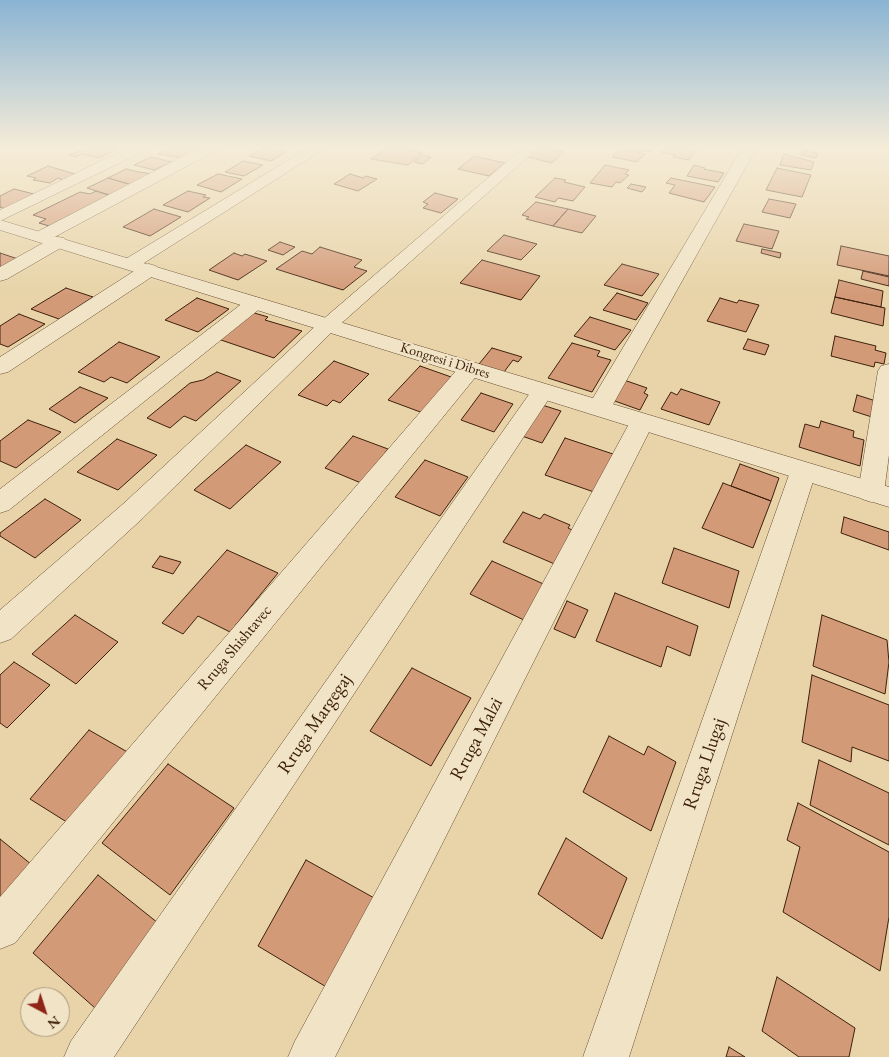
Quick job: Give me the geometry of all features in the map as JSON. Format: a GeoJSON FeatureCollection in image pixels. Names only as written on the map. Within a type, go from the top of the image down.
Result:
{"type":"FeatureCollection","features":[{"type":"Feature","properties":{"kind":"street"},"geometry":{"type":"LineString","coordinates":[[0,216],[40,196]]}},
{"type":"Feature","properties":{"kind":"street"},"geometry":{"type":"LineString","coordinates":[[0,275],[50,240],[126,196]]}},
{"type":"Feature","properties":{"kind":"street"},"geometry":{"type":"LineString","coordinates":[[0,367],[140,267],[246,196]]}},
{"type":"Feature","properties":{"kind":"street"},"geometry":{"type":"LineString","coordinates":[[0,629],[133,511],[328,325],[475,196]]}},
{"type":"Feature","properties":{"kind":"street"},"geometry":{"type":"LineString","coordinates":[[599,408],[721,196]]}},
{"type":"Feature","properties":{"kind":"street","name":"Kongresi i Dibres"},"geometry":{"type":"LineString","coordinates":[[0,225],[880,494]]}},
{"type":"Feature","properties":{"kind":"street"},"geometry":{"type":"LineString","coordinates":[[0,503],[255,302]]}},
{"type":"Feature","properties":{"kind":"street","name":"Rruga Shishtavec"},"geometry":{"type":"LineString","coordinates":[[0,928],[470,369]]}},
{"type":"Feature","properties":{"kind":"street"},"geometry":{"type":"LineString","coordinates":[[880,494],[889,371]]}},
{"type":"Feature","properties":{"kind":"street","name":"Rruga Margegaj"},"geometry":{"type":"LineString","coordinates":[[87,1057],[543,391]]}},
{"type":"Feature","properties":{"kind":"street","name":"Rruga Malzi"},"geometry":{"type":"LineString","coordinates":[[312,1057],[642,422]]}},
{"type":"Feature","properties":{"kind":"street","name":"Rruga Llugaj"},"geometry":{"type":"LineString","coordinates":[[606,1057],[803,472]]}},
{"type":"Feature","properties":{"kind":"building"},"geometry":{"type":"Polygon","coordinates":[[[0,196],[30,196],[5,209],[0,207],[0,196]]]}},
{"type":"Feature","properties":{"kind":"building"},"geometry":{"type":"Polygon","coordinates":[[[71,196],[106,196],[49,226],[39,223],[46,219],[33,215],[71,196]]]}},
{"type":"Feature","properties":{"kind":"building"},"geometry":{"type":"Polygon","coordinates":[[[178,196],[210,198],[188,212],[163,205],[178,196]]]}},
{"type":"Feature","properties":{"kind":"building"},"geometry":{"type":"Polygon","coordinates":[[[431,196],[448,196],[458,199],[441,213],[423,208],[428,204],[423,202],[431,196]]]}},
{"type":"Feature","properties":{"kind":"building"},"geometry":{"type":"Polygon","coordinates":[[[577,196],[573,201],[558,198],[555,202],[535,197],[577,196]]]}},
{"type":"Feature","properties":{"kind":"building"},"geometry":{"type":"Polygon","coordinates":[[[682,196],[708,196],[704,202],[682,196]]]}},
{"type":"Feature","properties":{"kind":"building"},"geometry":{"type":"Polygon","coordinates":[[[769,199],[796,204],[790,218],[762,212],[769,199]]]}},
{"type":"Feature","properties":{"kind":"building"},"geometry":{"type":"Polygon","coordinates":[[[536,202],[568,209],[553,226],[526,219],[529,217],[522,215],[536,202]]]}},
{"type":"Feature","properties":{"kind":"building"},"geometry":{"type":"Polygon","coordinates":[[[154,209],[181,217],[150,236],[123,227],[154,209]]]}},
{"type":"Feature","properties":{"kind":"building"},"geometry":{"type":"Polygon","coordinates":[[[568,209],[596,216],[582,233],[553,226],[568,209]]]}},
{"type":"Feature","properties":{"kind":"building"},"geometry":{"type":"Polygon","coordinates":[[[744,224],[779,231],[772,249],[736,241],[744,224]]]}},
{"type":"Feature","properties":{"kind":"building"},"geometry":{"type":"Polygon","coordinates":[[[504,235],[537,244],[521,260],[487,251],[504,235]]]}},
{"type":"Feature","properties":{"kind":"building"},"geometry":{"type":"Polygon","coordinates":[[[280,242],[295,247],[283,255],[268,250],[280,242]]]}},
{"type":"Feature","properties":{"kind":"building"},"geometry":{"type":"Polygon","coordinates":[[[841,246],[889,256],[889,276],[837,265],[841,246]]]}},
{"type":"Feature","properties":{"kind":"building"},"geometry":{"type":"Polygon","coordinates":[[[320,247],[362,260],[354,267],[367,271],[343,290],[276,269],[302,251],[312,254],[320,247]]]}},
{"type":"Feature","properties":{"kind":"building"},"geometry":{"type":"Polygon","coordinates":[[[762,249],[781,253],[780,258],[761,253],[762,249]]]}},
{"type":"Feature","properties":{"kind":"building"},"geometry":{"type":"Polygon","coordinates":[[[0,253],[18,259],[0,269],[0,253]]]}},
{"type":"Feature","properties":{"kind":"building"},"geometry":{"type":"Polygon","coordinates":[[[234,253],[242,256],[245,254],[267,261],[238,280],[209,270],[234,253]]]}},
{"type":"Feature","properties":{"kind":"building"},"geometry":{"type":"Polygon","coordinates":[[[482,260],[540,276],[521,300],[460,283],[482,260]]]}},
{"type":"Feature","properties":{"kind":"building"},"geometry":{"type":"Polygon","coordinates":[[[622,264],[659,274],[642,296],[604,285],[622,264]]]}},
{"type":"Feature","properties":{"kind":"building"},"geometry":{"type":"Polygon","coordinates":[[[863,271],[889,277],[889,286],[861,279],[863,271]]]}},
{"type":"Feature","properties":{"kind":"building"},"geometry":{"type":"Polygon","coordinates":[[[839,280],[883,291],[881,307],[835,297],[839,280]]]}},
{"type":"Feature","properties":{"kind":"building"},"geometry":{"type":"Polygon","coordinates":[[[66,288],[93,297],[59,319],[31,309],[66,288]]]}},
{"type":"Feature","properties":{"kind":"building"},"geometry":{"type":"Polygon","coordinates":[[[617,293],[648,303],[636,320],[603,310],[617,293]]]}},
{"type":"Feature","properties":{"kind":"building"},"geometry":{"type":"Polygon","coordinates":[[[835,297],[885,308],[883,326],[831,313],[835,297]]]}},
{"type":"Feature","properties":{"kind":"building"},"geometry":{"type":"Polygon","coordinates":[[[197,298],[229,309],[198,332],[165,320],[197,298]]]}},
{"type":"Feature","properties":{"kind":"building"},"geometry":{"type":"Polygon","coordinates":[[[720,298],[737,303],[739,300],[759,305],[746,332],[707,321],[720,298]]]}},
{"type":"Feature","properties":{"kind":"building"},"geometry":{"type":"Polygon","coordinates":[[[251,312],[268,317],[265,320],[302,331],[274,358],[218,339],[251,312]]]}},
{"type":"Feature","properties":{"kind":"building"},"geometry":{"type":"Polygon","coordinates":[[[19,314],[45,324],[8,347],[0,344],[0,326],[19,314]]]}},
{"type":"Feature","properties":{"kind":"building"},"geometry":{"type":"Polygon","coordinates":[[[590,317],[631,330],[615,350],[574,336],[590,317]]]}},
{"type":"Feature","properties":{"kind":"building"},"geometry":{"type":"Polygon","coordinates":[[[835,336],[876,346],[875,350],[886,353],[884,364],[875,362],[874,367],[831,356],[835,336]]]}},
{"type":"Feature","properties":{"kind":"building"},"geometry":{"type":"Polygon","coordinates":[[[748,339],[769,345],[765,355],[743,349],[748,339]]]}},
{"type":"Feature","properties":{"kind":"building"},"geometry":{"type":"Polygon","coordinates":[[[119,342],[160,357],[127,383],[111,377],[104,382],[78,372],[119,342]]]}},
{"type":"Feature","properties":{"kind":"building"},"geometry":{"type":"Polygon","coordinates":[[[572,343],[600,351],[597,356],[611,360],[592,392],[548,378],[572,343]]]}},
{"type":"Feature","properties":{"kind":"building"},"geometry":{"type":"Polygon","coordinates":[[[492,348],[522,357],[518,362],[513,360],[504,372],[479,364],[492,348]]]}},
{"type":"Feature","properties":{"kind":"building"},"geometry":{"type":"Polygon","coordinates":[[[334,361],[369,374],[340,403],[333,400],[327,406],[298,395],[334,361]]]}},
{"type":"Feature","properties":{"kind":"building"},"geometry":{"type":"Polygon","coordinates":[[[420,366],[454,378],[423,413],[388,400],[420,366]]]}},
{"type":"Feature","properties":{"kind":"building"},"geometry":{"type":"Polygon","coordinates":[[[217,372],[241,381],[196,421],[184,416],[170,428],[147,418],[190,383],[203,380],[217,372]]]}},
{"type":"Feature","properties":{"kind":"building"},"geometry":{"type":"Polygon","coordinates":[[[624,380],[647,388],[644,393],[648,395],[640,410],[612,400],[624,380]]]}},
{"type":"Feature","properties":{"kind":"building"},"geometry":{"type":"Polygon","coordinates":[[[80,387],[108,398],[75,423],[49,409],[80,387]]]}},
{"type":"Feature","properties":{"kind":"building"},"geometry":{"type":"Polygon","coordinates":[[[681,389],[720,402],[709,425],[661,409],[671,392],[677,395],[681,389]]]}},
{"type":"Feature","properties":{"kind":"building"},"geometry":{"type":"Polygon","coordinates":[[[481,393],[513,404],[494,432],[461,420],[481,393]]]}},
{"type":"Feature","properties":{"kind":"building"},"geometry":{"type":"Polygon","coordinates":[[[857,395],[879,402],[875,418],[853,411],[857,395]]]}},
{"type":"Feature","properties":{"kind":"building"},"geometry":{"type":"Polygon","coordinates":[[[539,404],[561,411],[542,443],[519,435],[539,404]]]}},
{"type":"Feature","properties":{"kind":"building"},"geometry":{"type":"Polygon","coordinates":[[[28,420],[61,432],[16,468],[0,461],[0,441],[28,420]]]}},
{"type":"Feature","properties":{"kind":"building"},"geometry":{"type":"Polygon","coordinates":[[[821,421],[854,431],[853,437],[864,440],[860,466],[799,447],[805,424],[819,428],[821,421]]]}},
{"type":"Feature","properties":{"kind":"building"},"geometry":{"type":"Polygon","coordinates":[[[353,436],[388,449],[361,483],[325,468],[353,436]]]}},
{"type":"Feature","properties":{"kind":"building"},"geometry":{"type":"Polygon","coordinates":[[[565,438],[613,454],[594,492],[545,475],[565,438]]]}},
{"type":"Feature","properties":{"kind":"building"},"geometry":{"type":"Polygon","coordinates":[[[117,439],[157,455],[118,490],[77,472],[117,439]]]}},
{"type":"Feature","properties":{"kind":"building"},"geometry":{"type":"Polygon","coordinates":[[[246,445],[281,462],[230,509],[194,490],[246,445]]]}},
{"type":"Feature","properties":{"kind":"building"},"geometry":{"type":"Polygon","coordinates":[[[425,460],[468,477],[440,516],[395,497],[425,460]]]}},
{"type":"Feature","properties":{"kind":"building"},"geometry":{"type":"Polygon","coordinates":[[[740,464],[779,478],[771,501],[731,486],[740,464]]]}},
{"type":"Feature","properties":{"kind":"building"},"geometry":{"type":"Polygon","coordinates":[[[723,483],[771,501],[753,548],[702,528],[723,483]]]}},
{"type":"Feature","properties":{"kind":"building"},"geometry":{"type":"Polygon","coordinates":[[[45,499],[81,520],[35,558],[0,536],[0,533],[45,499]]]}},
{"type":"Feature","properties":{"kind":"building"},"geometry":{"type":"Polygon","coordinates":[[[523,512],[540,519],[544,514],[570,525],[568,528],[576,532],[557,565],[503,542],[523,512]]]}},
{"type":"Feature","properties":{"kind":"building"},"geometry":{"type":"Polygon","coordinates":[[[844,517],[889,532],[889,550],[841,533],[844,517]]]}},
{"type":"Feature","properties":{"kind":"building"},"geometry":{"type":"Polygon","coordinates":[[[674,548],[739,571],[729,608],[662,583],[674,548]]]}},
{"type":"Feature","properties":{"kind":"building"},"geometry":{"type":"Polygon","coordinates":[[[227,550],[278,573],[230,632],[198,616],[183,634],[162,623],[227,550]]]}},
{"type":"Feature","properties":{"kind":"building"},"geometry":{"type":"Polygon","coordinates":[[[160,556],[181,562],[173,574],[152,567],[160,556]]]}},
{"type":"Feature","properties":{"kind":"building"},"geometry":{"type":"Polygon","coordinates":[[[492,561],[548,586],[528,622],[470,594],[492,561]]]}},
{"type":"Feature","properties":{"kind":"building"},"geometry":{"type":"Polygon","coordinates":[[[615,593],[698,626],[690,656],[667,646],[661,667],[596,641],[615,593]]]}},
{"type":"Feature","properties":{"kind":"building"},"geometry":{"type":"Polygon","coordinates":[[[567,601],[588,610],[575,638],[554,629],[567,601]]]}},
{"type":"Feature","properties":{"kind":"building"},"geometry":{"type":"Polygon","coordinates":[[[75,615],[118,642],[76,684],[32,654],[75,615]]]}},
{"type":"Feature","properties":{"kind":"building"},"geometry":{"type":"Polygon","coordinates":[[[822,615],[887,640],[889,662],[885,694],[813,666],[822,615]]]}},
{"type":"Feature","properties":{"kind":"building"},"geometry":{"type":"Polygon","coordinates":[[[14,662],[50,685],[7,728],[0,723],[0,675],[14,662]]]}},
{"type":"Feature","properties":{"kind":"building"},"geometry":{"type":"Polygon","coordinates":[[[412,668],[471,698],[431,766],[370,731],[412,668]]]}},
{"type":"Feature","properties":{"kind":"building"},"geometry":{"type":"Polygon","coordinates":[[[812,675],[889,705],[889,761],[852,747],[851,762],[802,742],[812,675]]]}},
{"type":"Feature","properties":{"kind":"building"},"geometry":{"type":"Polygon","coordinates":[[[89,730],[131,754],[73,826],[30,799],[89,730]]]}},
{"type":"Feature","properties":{"kind":"building"},"geometry":{"type":"Polygon","coordinates":[[[609,736],[644,755],[648,746],[676,762],[651,831],[583,792],[609,736]]]}},
{"type":"Feature","properties":{"kind":"building"},"geometry":{"type":"Polygon","coordinates":[[[819,760],[889,793],[889,845],[810,805],[819,760]]]}},
{"type":"Feature","properties":{"kind":"building"},"geometry":{"type":"Polygon","coordinates":[[[168,764],[234,808],[170,895],[102,843],[168,764]]]}},
{"type":"Feature","properties":{"kind":"building"},"geometry":{"type":"Polygon","coordinates":[[[798,803],[889,852],[889,917],[880,971],[783,912],[800,847],[787,840],[798,803]]]}},
{"type":"Feature","properties":{"kind":"building"},"geometry":{"type":"Polygon","coordinates":[[[566,838],[627,878],[602,939],[538,894],[566,838]]]}},
{"type":"Feature","properties":{"kind":"building"},"geometry":{"type":"Polygon","coordinates":[[[0,839],[37,869],[0,903],[0,839]]]}},
{"type":"Feature","properties":{"kind":"building"},"geometry":{"type":"Polygon","coordinates":[[[306,860],[376,899],[333,991],[258,946],[306,860]]]}},
{"type":"Feature","properties":{"kind":"building"},"geometry":{"type":"Polygon","coordinates":[[[98,875],[158,923],[95,1008],[33,953],[98,875]]]}},
{"type":"Feature","properties":{"kind":"building"},"geometry":{"type":"Polygon","coordinates":[[[777,977],[855,1028],[849,1057],[799,1057],[762,1031],[777,977]]]}},
{"type":"Feature","properties":{"kind":"building"},"geometry":{"type":"Polygon","coordinates":[[[729,1047],[745,1057],[726,1057],[729,1047]]]}}]}
